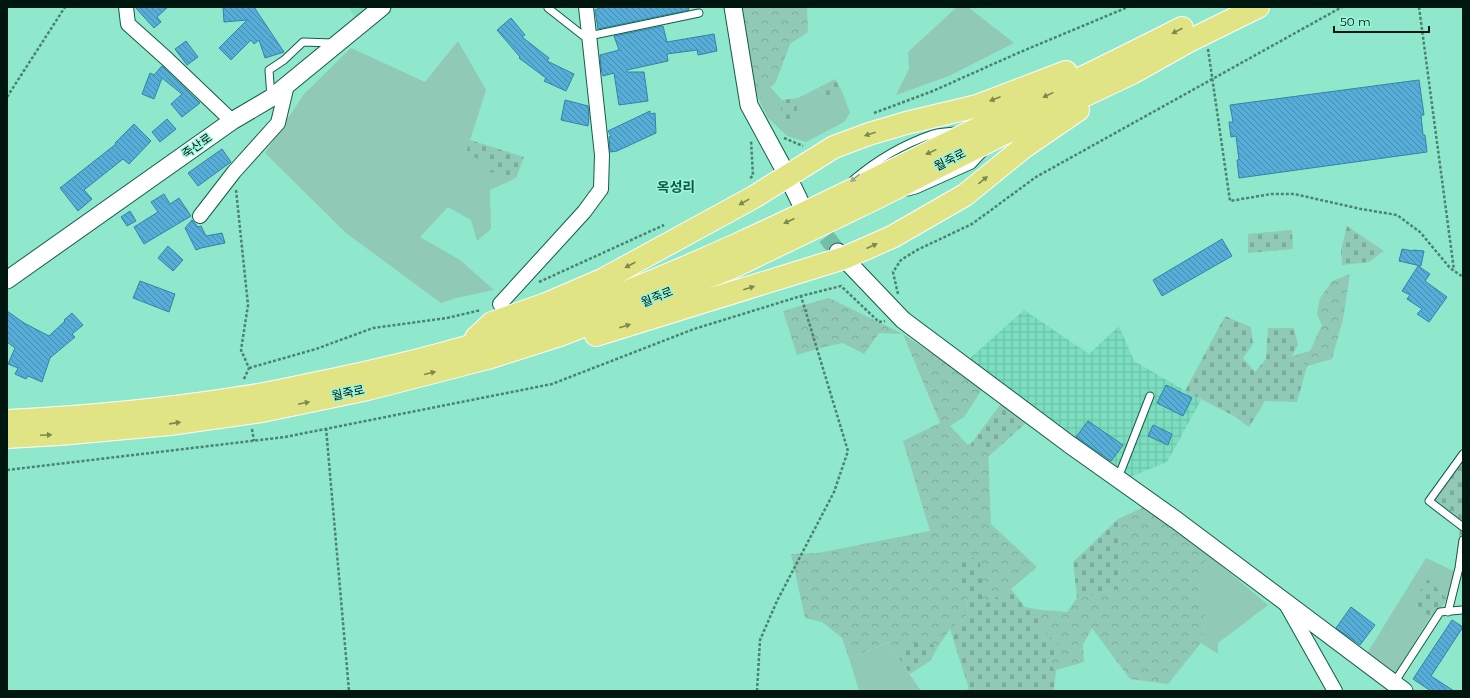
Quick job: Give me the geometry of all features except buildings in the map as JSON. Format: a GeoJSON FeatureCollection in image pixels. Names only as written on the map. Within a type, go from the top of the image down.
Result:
{"type":"FeatureCollection","features":[{"type":"Feature","properties":{"kind":"main road","name":"월죽로"},"geometry":{"type":"LineString","coordinates":[[7,421],[136,412],[241,398],[372,372],[468,347],[547,322],[641,287],[723,252],[824,205],[1098,71],[1224,7]]}},
{"type":"Feature","properties":{"kind":"main road","name":"월죽로"},"geometry":{"type":"LineString","coordinates":[[7,437],[170,424],[262,411],[383,385],[488,358],[560,335],[731,268],[872,200],[1003,134],[1132,73],[1189,41],[1258,7]]}},
{"type":"Feature","properties":{"kind":"main road"},"geometry":{"type":"LineString","coordinates":[[468,347],[492,323],[546,304],[604,279],[754,197],[834,147],[869,134],[906,123],[977,106],[1078,68],[1098,71]]}},
{"type":"Feature","properties":{"kind":"main road"},"geometry":{"type":"LineString","coordinates":[[560,335],[582,339],[892,237],[965,195],[1024,147],[1076,111],[1120,89],[1132,73]]}},
{"type":"Feature","properties":{"kind":"street"},"geometry":{"type":"LineString","coordinates":[[126,7],[128,24],[232,121]]}},
{"type":"Feature","properties":{"kind":"street","name":"죽산로"},"geometry":{"type":"LineString","coordinates":[[7,280],[232,121],[271,98],[382,7]]}},
{"type":"Feature","properties":{"kind":"street"},"geometry":{"type":"LineString","coordinates":[[500,304],[584,212],[601,190],[602,155],[586,7]]}},
{"type":"Feature","properties":{"kind":"street"},"geometry":{"type":"LineString","coordinates":[[733,7],[749,105],[801,204]]}},
{"type":"Feature","properties":{"kind":"street"},"geometry":{"type":"LineString","coordinates":[[200,216],[234,172],[278,124],[287,85]]}},
{"type":"Feature","properties":{"kind":"street"},"geometry":{"type":"LineString","coordinates":[[841,255],[903,320],[1069,444],[1176,520],[1399,687]]}},
{"type":"Feature","properties":{"kind":"street"},"geometry":{"type":"LineString","coordinates":[[1285,602],[1335,691]]}},
{"type":"Feature","properties":{"kind":"lane"},"geometry":{"type":"LineString","coordinates":[[548,8],[589,38],[699,13]]}},
{"type":"Feature","properties":{"kind":"lane"},"geometry":{"type":"LineString","coordinates":[[271,98],[269,70],[284,60],[303,42],[338,44]]}},
{"type":"Feature","properties":{"kind":"lane"},"geometry":{"type":"LineString","coordinates":[[1118,478],[1150,396]]}},
{"type":"Feature","properties":{"kind":"lane"},"geometry":{"type":"LineString","coordinates":[[1463,454],[1429,502],[1463,527]]}},
{"type":"Feature","properties":{"kind":"lane"},"geometry":{"type":"LineString","coordinates":[[1448,612],[1459,568],[1463,540]]}},
{"type":"Feature","properties":{"kind":"lane"},"geometry":{"type":"LineString","coordinates":[[1399,687],[1440,612],[1462,610]]}},
{"type":"Feature","properties":{"kind":"path"},"geometry":{"type":"LineString","coordinates":[[7,97],[65,7]]}},
{"type":"Feature","properties":{"kind":"path"},"geometry":{"type":"LineString","coordinates":[[870,115],[933,92],[1018,53],[1128,7]]}},
{"type":"Feature","properties":{"kind":"path"},"geometry":{"type":"LineString","coordinates":[[1419,7],[1454,271]]}},
{"type":"Feature","properties":{"kind":"path"},"geometry":{"type":"LineString","coordinates":[[1208,49],[1230,201],[1270,194],[1294,194],[1361,210],[1397,215],[1420,232],[1450,268],[1463,277]]}},
{"type":"Feature","properties":{"kind":"path"},"geometry":{"type":"LineString","coordinates":[[782,137],[806,147]]}},
{"type":"Feature","properties":{"kind":"path"},"geometry":{"type":"LineString","coordinates":[[747,180],[753,176],[750,139]]}},
{"type":"Feature","properties":{"kind":"path"},"geometry":{"type":"LineString","coordinates":[[234,172],[248,305],[241,350],[250,368]]}},
{"type":"Feature","properties":{"kind":"path"},"geometry":{"type":"LineString","coordinates":[[536,283],[669,223]]}},
{"type":"Feature","properties":{"kind":"path"},"geometry":{"type":"LineString","coordinates":[[756,691],[760,640],[777,601],[834,492],[848,450],[801,296]]}},
{"type":"Feature","properties":{"kind":"path"},"geometry":{"type":"LineString","coordinates":[[245,382],[244,379],[250,368],[316,349],[373,328],[447,318],[500,304]]}},
{"type":"Feature","properties":{"kind":"path"},"geometry":{"type":"LineString","coordinates":[[251,426],[254,441]]}},
{"type":"Feature","properties":{"kind":"path"},"geometry":{"type":"LineString","coordinates":[[326,428],[349,691]]}},
{"type":"Feature","properties":{"kind":"shaded area"},"geometry":{"type":"Polygon","coordinates":[[[349,7],[370,7],[356,20],[349,7]]]}},
{"type":"Feature","properties":{"kind":"shaded area"},"geometry":{"type":"Polygon","coordinates":[[[1024,310],[1089,354],[1119,326],[1134,361],[1201,400],[1167,462],[1130,477],[1060,429],[968,360],[1024,310]]]}},
{"type":"Feature","properties":{"kind":"green space"},"geometry":{"type":"Polygon","coordinates":[[[742,7],[807,7],[808,32],[790,44],[776,82],[758,98],[751,72],[742,7]]]}},
{"type":"Feature","properties":{"kind":"green space"},"geometry":{"type":"Polygon","coordinates":[[[957,7],[968,7],[1014,43],[949,76],[896,95],[909,69],[908,52],[957,7]]]}},
{"type":"Feature","properties":{"kind":"green space"},"geometry":{"type":"Polygon","coordinates":[[[458,41],[486,90],[466,153],[491,165],[491,172],[516,178],[490,190],[491,229],[477,241],[471,220],[448,207],[420,237],[460,260],[494,290],[456,298],[441,303],[346,233],[265,153],[304,94],[351,48],[425,82],[458,41]]]}},
{"type":"Feature","properties":{"kind":"green space"},"geometry":{"type":"Polygon","coordinates":[[[835,79],[842,91],[825,97],[818,88],[835,79]]]}},
{"type":"Feature","properties":{"kind":"green space"},"geometry":{"type":"Polygon","coordinates":[[[770,87],[782,100],[780,118],[795,121],[798,98],[818,88],[825,97],[842,91],[850,113],[844,122],[806,142],[787,136],[768,118],[758,98],[770,87]]]}},
{"type":"Feature","properties":{"kind":"green space"},"geometry":{"type":"Polygon","coordinates":[[[798,98],[796,121],[780,118],[782,100],[798,98]]]}},
{"type":"Feature","properties":{"kind":"green space"},"geometry":{"type":"Polygon","coordinates":[[[470,140],[524,157],[516,178],[490,172],[490,165],[466,153],[470,140]]]}},
{"type":"Feature","properties":{"kind":"green space"},"geometry":{"type":"Polygon","coordinates":[[[1347,226],[1384,251],[1369,262],[1342,265],[1341,250],[1347,226]]]}},
{"type":"Feature","properties":{"kind":"green space"},"geometry":{"type":"Polygon","coordinates":[[[1292,230],[1293,249],[1248,253],[1248,234],[1292,230]]]}},
{"type":"Feature","properties":{"kind":"green space"},"geometry":{"type":"Polygon","coordinates":[[[1350,274],[1343,319],[1332,359],[1307,366],[1292,356],[1310,351],[1322,325],[1317,314],[1320,298],[1332,281],[1350,274]]]}},
{"type":"Feature","properties":{"kind":"green space"},"geometry":{"type":"Polygon","coordinates":[[[829,298],[903,334],[879,333],[864,354],[843,343],[797,355],[783,311],[829,298]]]}},
{"type":"Feature","properties":{"kind":"green space"},"geometry":{"type":"Polygon","coordinates":[[[1225,316],[1251,327],[1253,344],[1243,358],[1255,372],[1266,359],[1268,328],[1294,328],[1298,345],[1292,356],[1307,366],[1297,402],[1265,401],[1249,427],[1234,416],[1185,391],[1225,316]]]}},
{"type":"Feature","properties":{"kind":"green space"},"geometry":{"type":"Polygon","coordinates":[[[903,334],[983,388],[964,417],[950,426],[967,444],[988,448],[991,524],[1037,567],[1011,589],[983,605],[983,584],[959,580],[968,594],[967,615],[950,629],[938,647],[925,643],[916,643],[906,646],[895,653],[887,643],[849,658],[842,638],[822,622],[805,618],[791,554],[818,553],[930,531],[903,441],[940,423],[903,334]]]}},
{"type":"Feature","properties":{"kind":"green space"},"geometry":{"type":"Polygon","coordinates":[[[1003,401],[1028,421],[988,457],[988,448],[970,445],[1003,401]]]}},
{"type":"Feature","properties":{"kind":"green space"},"geometry":{"type":"Polygon","coordinates":[[[1463,447],[1463,574],[1454,571],[1460,529],[1425,502],[1463,447]]]}},
{"type":"Feature","properties":{"kind":"green space"},"geometry":{"type":"Polygon","coordinates":[[[1144,507],[1207,554],[1197,600],[1206,620],[1201,643],[1168,684],[1130,679],[1092,628],[1083,645],[1084,662],[1056,670],[1050,665],[1059,645],[1041,629],[1041,610],[1067,612],[1077,598],[1118,589],[1121,555],[1118,519],[1144,507]]]}},
{"type":"Feature","properties":{"kind":"green space"},"geometry":{"type":"Polygon","coordinates":[[[1118,519],[1121,555],[1118,589],[1077,598],[1073,562],[1118,519]]]}},
{"type":"Feature","properties":{"kind":"green space"},"geometry":{"type":"Polygon","coordinates":[[[1207,554],[1268,605],[1218,643],[1218,654],[1201,643],[1206,620],[1197,600],[1207,554]]]}},
{"type":"Feature","properties":{"kind":"green space"},"geometry":{"type":"Polygon","coordinates":[[[979,557],[983,584],[983,605],[1011,589],[1025,607],[1041,610],[1041,629],[1059,645],[1050,665],[1056,670],[1054,691],[962,691],[969,689],[950,629],[967,615],[968,594],[959,580],[956,562],[979,557]]]}},
{"type":"Feature","properties":{"kind":"green space"},"geometry":{"type":"Polygon","coordinates":[[[1426,558],[1454,571],[1447,599],[1428,579],[1413,601],[1430,617],[1395,674],[1366,655],[1426,558]]]}},
{"type":"Feature","properties":{"kind":"green space"},"geometry":{"type":"Polygon","coordinates":[[[1428,579],[1447,599],[1440,609],[1430,617],[1413,601],[1428,579]]]}},
{"type":"Feature","properties":{"kind":"green space"},"geometry":{"type":"Polygon","coordinates":[[[925,642],[938,647],[930,661],[910,674],[895,653],[910,643],[925,642]]]}},
{"type":"Feature","properties":{"kind":"green space"},"geometry":{"type":"Polygon","coordinates":[[[888,643],[921,691],[859,691],[849,658],[888,643]]]}},
{"type":"Feature","properties":{"kind":"tunnel"},"geometry":{"type":"LineString","coordinates":[[811,217],[838,252]]}},
{"type":"Feature","properties":{"kind":"district","name":"옥성리"},"geometry":{"type":"Point","coordinates":[676,187]}}]}
